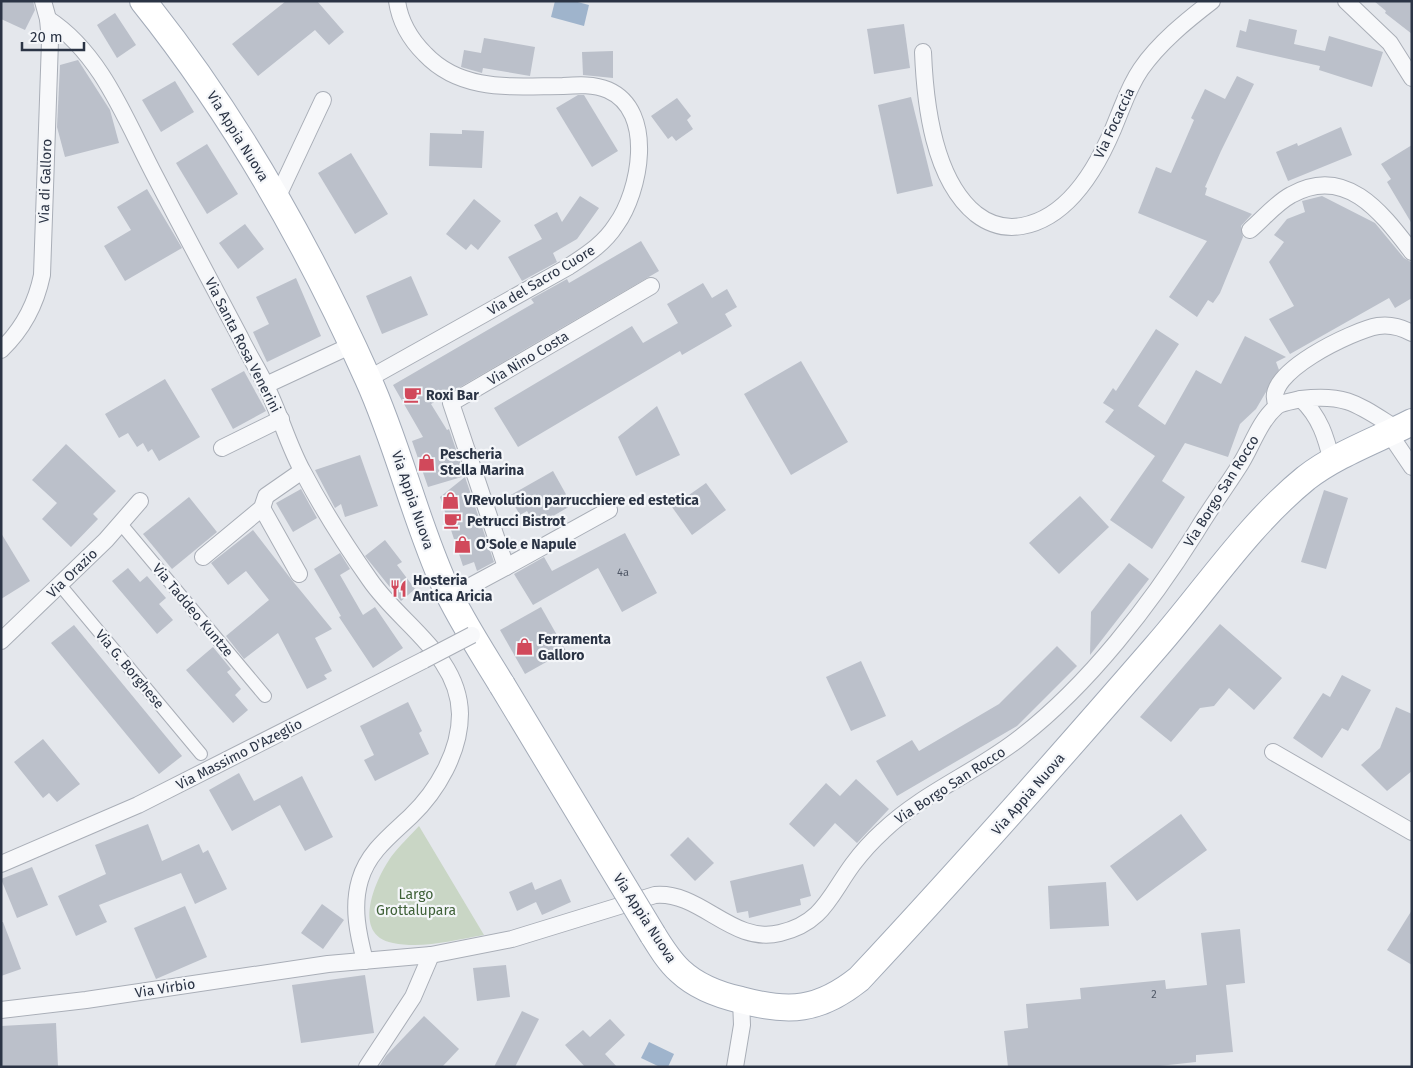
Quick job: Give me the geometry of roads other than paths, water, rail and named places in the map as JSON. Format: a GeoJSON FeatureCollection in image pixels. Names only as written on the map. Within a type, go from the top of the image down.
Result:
{"type":"FeatureCollection","features":[{"type":"Feature","properties":{"kind":"main road","name":"Via Appia Nuova"},"geometry":{"type":"LineString","coordinates":[[143,1],[213,95],[277,198],[306,249],[368,379],[392,438],[418,519],[450,597],[652,935],[668,959],[693,982],[709,990],[777,1008],[802,1008],[831,998],[859,979],[975,854],[1158,645],[1262,519],[1307,478],[1332,462],[1399,428]]}},
{"type":"Feature","properties":{"kind":"street","name":"Via di Galloro"},"geometry":{"type":"LineString","coordinates":[[1,350],[20,328],[34,304],[42,275],[49,72],[48,18],[43,1]]}},
{"type":"Feature","properties":{"kind":"street","name":"Via del Sacro Cuore"},"geometry":{"type":"LineString","coordinates":[[368,379],[568,267],[598,247],[621,219],[635,186],[638,168],[636,129],[627,107],[617,95],[594,86],[494,86],[458,77],[435,64],[415,43],[401,20],[397,1]]}},
{"type":"Feature","properties":{"kind":"street","name":"Via Focaccia"},"geometry":{"type":"LineString","coordinates":[[923,52],[924,88],[930,120],[938,151],[953,184],[960,197],[976,214],[1002,227],[1015,227],[1050,217],[1069,200],[1109,139],[1131,84],[1142,67],[1173,34],[1212,1]]}},
{"type":"Feature","properties":{"kind":"street"},"geometry":{"type":"LineString","coordinates":[[1346,1],[1390,43],[1412,78]]}},
{"type":"Feature","properties":{"kind":"street","name":"Via Santa Rosa Venerini"},"geometry":{"type":"LineString","coordinates":[[48,18],[70,34],[101,74],[266,385],[302,471],[371,582],[410,626],[431,645],[456,689],[460,715],[456,741],[433,793],[372,853],[360,878],[355,905],[364,961]]}},
{"type":"Feature","properties":{"kind":"street"},"geometry":{"type":"LineString","coordinates":[[277,198],[323,100]]}},
{"type":"Feature","properties":{"kind":"street"},"geometry":{"type":"LineString","coordinates":[[1250,230],[1290,195],[1309,187],[1326,185],[1349,189],[1380,211],[1412,252]]}},
{"type":"Feature","properties":{"kind":"street","name":"Via Nino Costa"},"geometry":{"type":"LineString","coordinates":[[506,567],[451,403],[650,286]]}},
{"type":"Feature","properties":{"kind":"street"},"geometry":{"type":"LineString","coordinates":[[1411,465],[1399,428],[1351,401],[1337,397],[1301,399],[1277,406],[1273,396],[1276,387],[1301,362],[1351,334],[1377,326],[1399,326],[1412,333]]}},
{"type":"Feature","properties":{"kind":"street"},"geometry":{"type":"LineString","coordinates":[[266,385],[352,345]]}},
{"type":"Feature","properties":{"kind":"street"},"geometry":{"type":"LineString","coordinates":[[1301,399],[1312,409],[1324,430],[1332,462]]}},
{"type":"Feature","properties":{"kind":"street","name":"Via Borgo San Rocco"},"geometry":{"type":"LineString","coordinates":[[431,955],[512,939],[649,896],[669,894],[680,896],[731,926],[764,936],[793,928],[819,912],[831,900],[860,856],[885,829],[926,798],[992,758],[1022,737],[1058,704],[1102,657],[1181,555],[1240,467],[1256,434],[1277,406]]}},
{"type":"Feature","properties":{"kind":"street"},"geometry":{"type":"LineString","coordinates":[[222,448],[281,419]]}},
{"type":"Feature","properties":{"kind":"street"},"geometry":{"type":"LineString","coordinates":[[203,557],[262,508],[266,496],[302,471]]}},
{"type":"Feature","properties":{"kind":"street","name":"Via Orazio"},"geometry":{"type":"LineString","coordinates":[[1,641],[121,524],[140,501]]}},
{"type":"Feature","properties":{"kind":"street"},"geometry":{"type":"LineString","coordinates":[[262,508],[299,574]]}},
{"type":"Feature","properties":{"kind":"street"},"geometry":{"type":"LineString","coordinates":[[450,597],[609,510]]}},
{"type":"Feature","properties":{"kind":"street","name":"Via Taddeo Kuntze"},"geometry":{"type":"LineString","coordinates":[[121,524],[265,696]]}},
{"type":"Feature","properties":{"kind":"street","name":"Via G. Borghese"},"geometry":{"type":"LineString","coordinates":[[60,585],[201,754]]}},
{"type":"Feature","properties":{"kind":"street","name":"Via Massimo D'Azeglio"},"geometry":{"type":"LineString","coordinates":[[1,864],[138,805],[472,635]]}},
{"type":"Feature","properties":{"kind":"street"},"geometry":{"type":"LineString","coordinates":[[1273,752],[1412,832]]}},
{"type":"Feature","properties":{"kind":"street"},"geometry":{"type":"LineString","coordinates":[[364,961],[431,955],[413,997],[367,1067]]}},
{"type":"Feature","properties":{"kind":"street","name":"Via Virbio"},"geometry":{"type":"LineString","coordinates":[[1,1010],[86,1000],[328,964],[364,961]]}},
{"type":"Feature","properties":{"kind":"street"},"geometry":{"type":"LineString","coordinates":[[736,1067],[742,1025],[741,1000]]}},
{"type":"Feature","properties":{"kind":"water"},"geometry":{"type":"Polygon","coordinates":[[[555,1],[574,1],[589,5],[584,26],[551,17],[555,1]]]}},
{"type":"Feature","properties":{"kind":"water"},"geometry":{"type":"Polygon","coordinates":[[[649,1042],[674,1054],[668,1067],[660,1067],[641,1058],[649,1042]]]}},
{"type":"Feature","properties":{"kind":"place","name":"Roxi Bar"},"geometry":{"type":"Point","coordinates":[412,395]}},
{"type":"Feature","properties":{"kind":"place","name":"Pescheria Stella Marina"},"geometry":{"type":"Point","coordinates":[426,462]}},
{"type":"Feature","properties":{"kind":"place","name":"VRevolution parrucchiere ed estetica"},"geometry":{"type":"Point","coordinates":[450,500]}},
{"type":"Feature","properties":{"kind":"place","name":"Petrucci Bistrot"},"geometry":{"type":"Point","coordinates":[453,521]}},
{"type":"Feature","properties":{"kind":"place","name":"O'Sole e Napule"},"geometry":{"type":"Point","coordinates":[462,544]}},
{"type":"Feature","properties":{"kind":"place","name":"Hosteria Antica Aricia"},"geometry":{"type":"Point","coordinates":[399,588]}},
{"type":"Feature","properties":{"kind":"place","name":"Ferramenta Galloro"},"geometry":{"type":"Point","coordinates":[524,647]}},
{"type":"Feature","properties":{"kind":"park label","name":"Largo Grottalupara"},"geometry":{"type":"Point","coordinates":[416,902]}}]}
